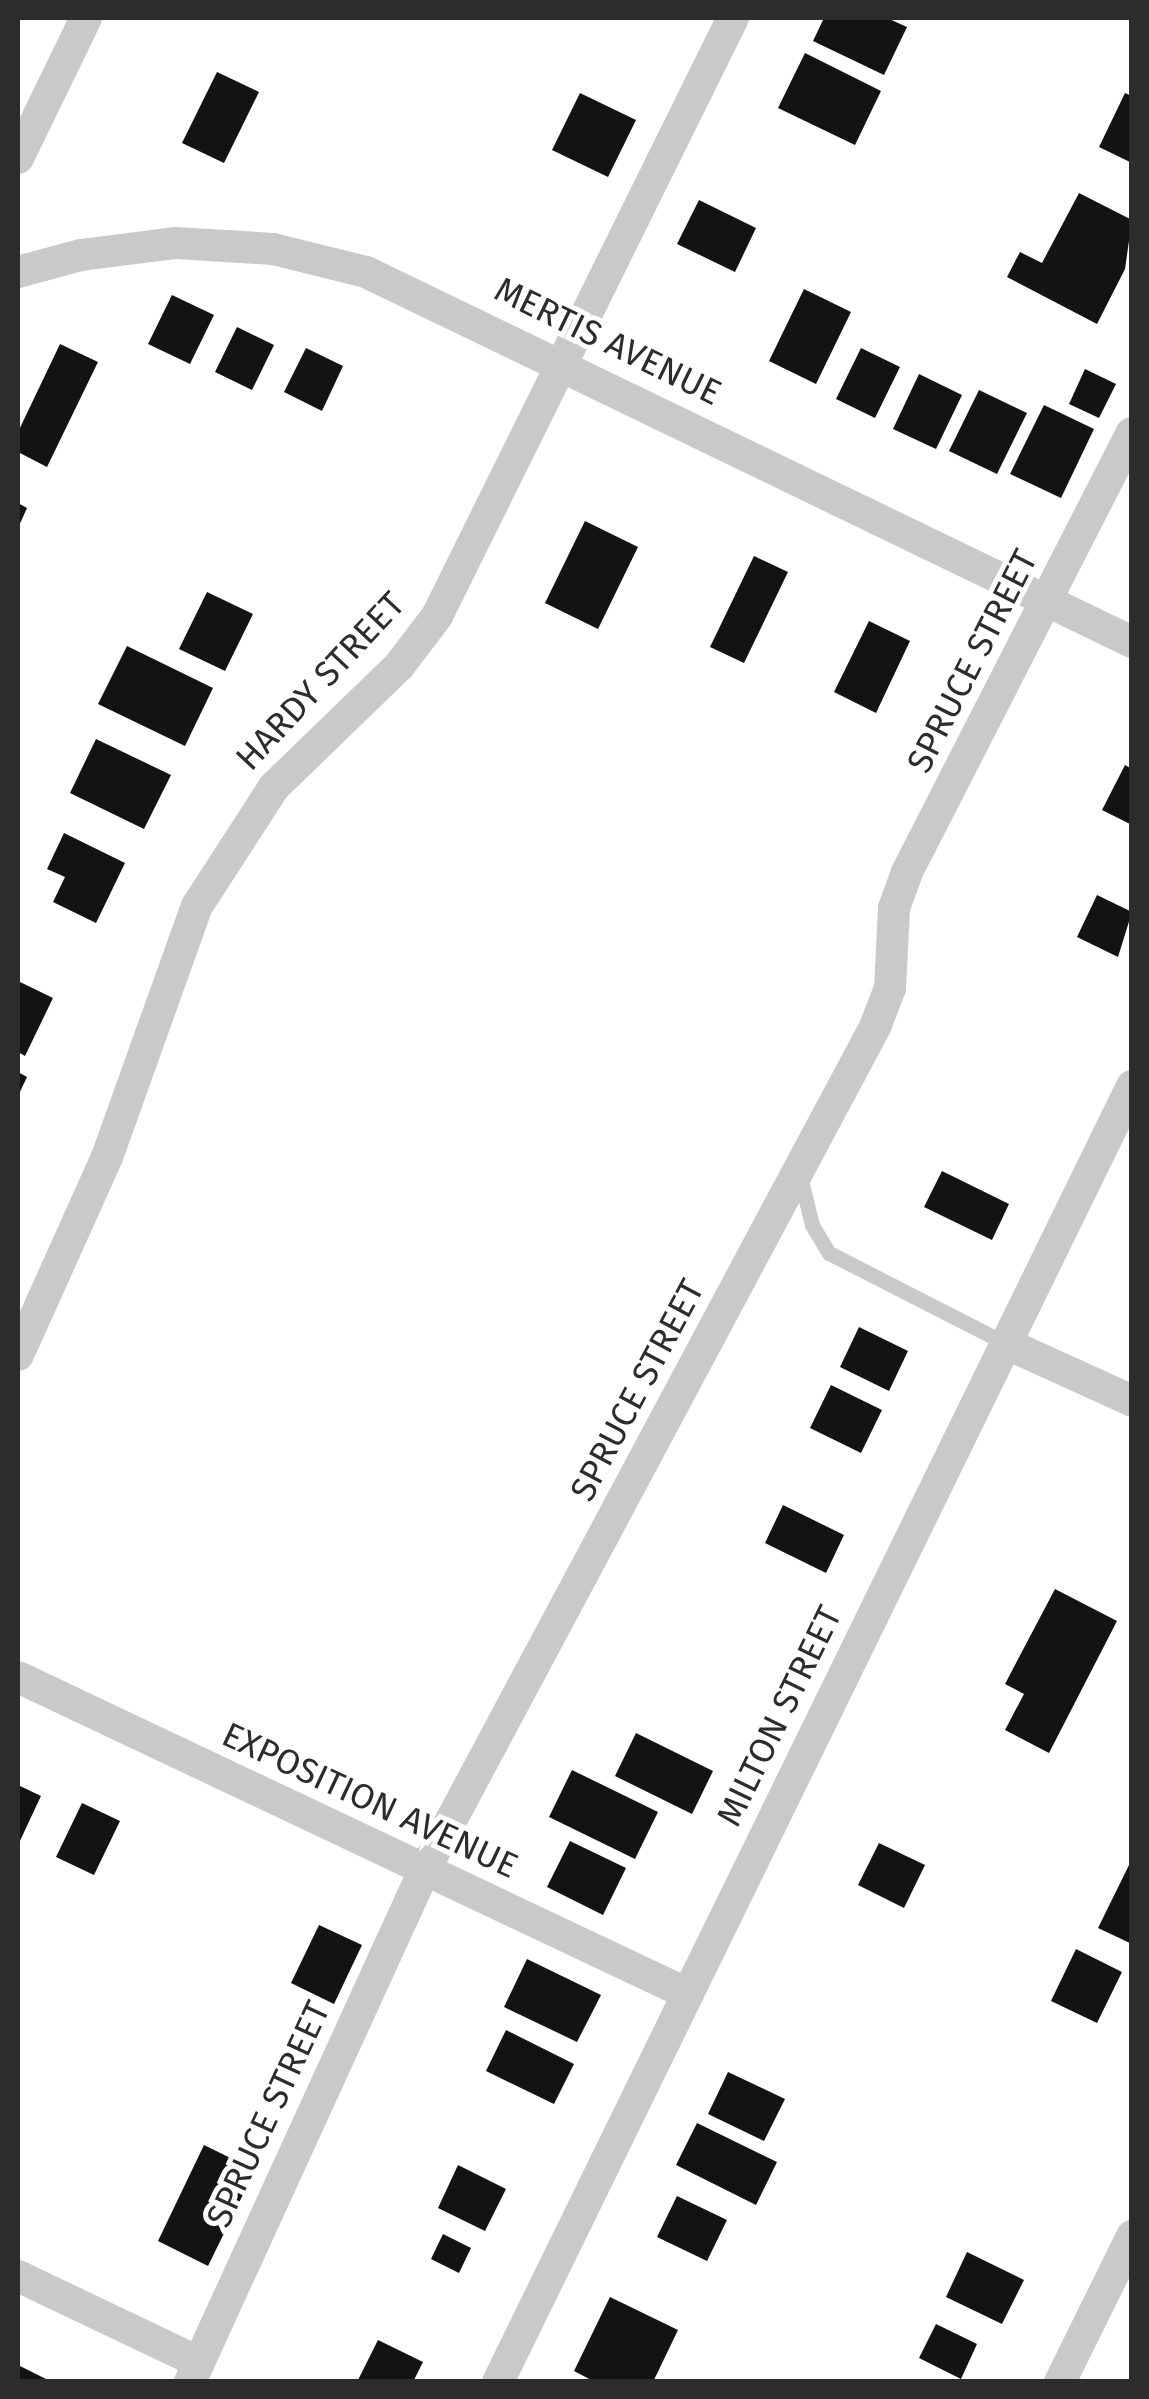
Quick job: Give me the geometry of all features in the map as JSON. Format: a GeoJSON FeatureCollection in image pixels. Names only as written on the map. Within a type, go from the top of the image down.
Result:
{"type":"FeatureCollection","features":[{"type":"Feature","properties":{"kind":"street"},"geometry":{"type":"LineString","coordinates":[[18,158],[86,18]]}},
{"type":"Feature","properties":{"kind":"street","name":"HARDY STREET"},"geometry":{"type":"LineString","coordinates":[[18,1354],[106,1156],[172,963],[219,864],[295,764],[419,642],[563,364],[734,18]]}},
{"type":"Feature","properties":{"kind":"street","name":"MERTIS AVENUE"},"geometry":{"type":"LineString","coordinates":[[18,272],[128,247],[273,249],[411,289],[1132,642]]}},
{"type":"Feature","properties":{"kind":"street","name":"SPRUCE STREET"},"geometry":{"type":"LineString","coordinates":[[194,2372],[424,1871],[799,1171],[890,988],[894,908],[907,872],[1132,433]]}},
{"type":"Feature","properties":{"kind":"street","name":"MILTON STREET"},"geometry":{"type":"LineString","coordinates":[[498,2382],[1132,1086]]}},
{"type":"Feature","properties":{"kind":"street"},"geometry":{"type":"LineString","coordinates":[[1006,1344],[1132,1401]]}},
{"type":"Feature","properties":{"kind":"street","name":"EXPOSITION AVENUE"},"geometry":{"type":"LineString","coordinates":[[18,1677],[688,1994]]}},
{"type":"Feature","properties":{"kind":"street"},"geometry":{"type":"LineString","coordinates":[[1060,2382],[1132,2236]]}},
{"type":"Feature","properties":{"kind":"street"},"geometry":{"type":"LineString","coordinates":[[18,2276],[194,2372]]}},
{"type":"Feature","properties":{"kind":"lane"},"geometry":{"type":"LineString","coordinates":[[799,1171],[812,1225],[829,1253],[1006,1344]]}},
{"type":"Feature","properties":{"kind":"building"},"geometry":{"type":"Polygon","coordinates":[[[824,18],[887,18],[907,27],[884,75],[813,41],[824,18]]]}},
{"type":"Feature","properties":{"kind":"building"},"geometry":{"type":"Polygon","coordinates":[[[805,53],[881,91],[855,145],[778,108],[805,53]]]}},
{"type":"Feature","properties":{"kind":"building"},"geometry":{"type":"Polygon","coordinates":[[[217,72],[259,92],[224,163],[182,143],[217,72]]]}},
{"type":"Feature","properties":{"kind":"building"},"geometry":{"type":"Polygon","coordinates":[[[580,93],[636,120],[608,177],[552,150],[580,93]]]}},
{"type":"Feature","properties":{"kind":"building"},"geometry":{"type":"Polygon","coordinates":[[[1125,93],[1132,96],[1132,163],[1099,147],[1125,93]]]}},
{"type":"Feature","properties":{"kind":"building"},"geometry":{"type":"Polygon","coordinates":[[[1079,193],[1132,220],[1125,269],[1097,324],[1007,277],[1020,252],[1042,263],[1079,193]]]}},
{"type":"Feature","properties":{"kind":"building"},"geometry":{"type":"Polygon","coordinates":[[[699,200],[756,228],[735,272],[677,244],[699,200]]]}},
{"type":"Feature","properties":{"kind":"building"},"geometry":{"type":"Polygon","coordinates":[[[804,289],[851,312],[816,384],[769,361],[804,289]]]}},
{"type":"Feature","properties":{"kind":"building"},"geometry":{"type":"Polygon","coordinates":[[[172,295],[214,315],[190,364],[148,344],[172,295]]]}},
{"type":"Feature","properties":{"kind":"building"},"geometry":{"type":"Polygon","coordinates":[[[237,327],[274,345],[252,390],[215,372],[237,327]]]}},
{"type":"Feature","properties":{"kind":"building"},"geometry":{"type":"Polygon","coordinates":[[[60,344],[98,362],[47,467],[18,452],[18,432],[60,344]]]}},
{"type":"Feature","properties":{"kind":"building"},"geometry":{"type":"Polygon","coordinates":[[[306,348],[343,366],[322,411],[284,392],[306,348]]]}},
{"type":"Feature","properties":{"kind":"building"},"geometry":{"type":"Polygon","coordinates":[[[861,348],[900,367],[875,418],[836,399],[861,348]]]}},
{"type":"Feature","properties":{"kind":"building"},"geometry":{"type":"Polygon","coordinates":[[[1085,369],[1116,384],[1099,418],[1069,404],[1085,369]]]}},
{"type":"Feature","properties":{"kind":"building"},"geometry":{"type":"Polygon","coordinates":[[[919,374],[962,395],[936,449],[893,429],[919,374]]]}},
{"type":"Feature","properties":{"kind":"building"},"geometry":{"type":"Polygon","coordinates":[[[979,390],[1027,413],[997,474],[949,451],[979,390]]]}},
{"type":"Feature","properties":{"kind":"building"},"geometry":{"type":"Polygon","coordinates":[[[1044,405],[1094,429],[1061,498],[1010,474],[1044,405]]]}},
{"type":"Feature","properties":{"kind":"building"},"geometry":{"type":"Polygon","coordinates":[[[18,503],[27,508],[18,528],[18,503]]]}},
{"type":"Feature","properties":{"kind":"building"},"geometry":{"type":"Polygon","coordinates":[[[585,521],[638,547],[598,629],[545,603],[585,521]]]}},
{"type":"Feature","properties":{"kind":"building"},"geometry":{"type":"Polygon","coordinates":[[[754,556],[788,572],[744,663],[710,647],[754,556]]]}},
{"type":"Feature","properties":{"kind":"building"},"geometry":{"type":"Polygon","coordinates":[[[207,592],[253,614],[225,671],[179,649],[207,592]]]}},
{"type":"Feature","properties":{"kind":"building"},"geometry":{"type":"Polygon","coordinates":[[[869,621],[910,641],[876,713],[834,692],[869,621]]]}},
{"type":"Feature","properties":{"kind":"building"},"geometry":{"type":"Polygon","coordinates":[[[127,646],[213,688],[185,746],[98,704],[127,646]]]}},
{"type":"Feature","properties":{"kind":"building"},"geometry":{"type":"Polygon","coordinates":[[[96,739],[171,775],[144,829],[70,793],[96,739]]]}},
{"type":"Feature","properties":{"kind":"building"},"geometry":{"type":"Polygon","coordinates":[[[1125,765],[1132,769],[1132,825],[1102,810],[1125,765]]]}},
{"type":"Feature","properties":{"kind":"building"},"geometry":{"type":"Polygon","coordinates":[[[64,833],[125,863],[96,923],[53,902],[65,877],[47,869],[64,833]]]}},
{"type":"Feature","properties":{"kind":"building"},"geometry":{"type":"Polygon","coordinates":[[[1097,895],[1132,912],[1118,957],[1077,937],[1097,895]]]}},
{"type":"Feature","properties":{"kind":"building"},"geometry":{"type":"Polygon","coordinates":[[[18,981],[53,998],[25,1056],[18,1052],[18,981]]]}},
{"type":"Feature","properties":{"kind":"building"},"geometry":{"type":"Polygon","coordinates":[[[18,1072],[27,1077],[18,1096],[18,1072]]]}},
{"type":"Feature","properties":{"kind":"building"},"geometry":{"type":"Polygon","coordinates":[[[942,1171],[1009,1204],[992,1240],[924,1207],[942,1171]]]}},
{"type":"Feature","properties":{"kind":"building"},"geometry":{"type":"Polygon","coordinates":[[[859,1327],[908,1351],[889,1391],[840,1367],[859,1327]]]}},
{"type":"Feature","properties":{"kind":"building"},"geometry":{"type":"Polygon","coordinates":[[[831,1385],[882,1410],[861,1453],[810,1428],[831,1385]]]}},
{"type":"Feature","properties":{"kind":"building"},"geometry":{"type":"Polygon","coordinates":[[[783,1505],[844,1535],[826,1573],[765,1543],[783,1505]]]}},
{"type":"Feature","properties":{"kind":"building"},"geometry":{"type":"Polygon","coordinates":[[[1055,1589],[1117,1621],[1049,1753],[1005,1730],[1024,1694],[1005,1684],[1055,1589]]]}},
{"type":"Feature","properties":{"kind":"building"},"geometry":{"type":"Polygon","coordinates":[[[636,1733],[713,1771],[692,1814],[615,1776],[636,1733]]]}},
{"type":"Feature","properties":{"kind":"building"},"geometry":{"type":"Polygon","coordinates":[[[572,1770],[658,1812],[635,1859],[549,1817],[572,1770]]]}},
{"type":"Feature","properties":{"kind":"building"},"geometry":{"type":"Polygon","coordinates":[[[18,1785],[41,1796],[18,1845],[18,1785]]]}},
{"type":"Feature","properties":{"kind":"building"},"geometry":{"type":"Polygon","coordinates":[[[82,1803],[120,1821],[94,1875],[56,1857],[82,1803]]]}},
{"type":"Feature","properties":{"kind":"building"},"geometry":{"type":"Polygon","coordinates":[[[570,1841],[626,1868],[603,1915],[547,1887],[570,1841]]]}},
{"type":"Feature","properties":{"kind":"building"},"geometry":{"type":"Polygon","coordinates":[[[879,1843],[925,1865],[904,1908],[858,1885],[879,1843]]]}},
{"type":"Feature","properties":{"kind":"building"},"geometry":{"type":"Polygon","coordinates":[[[1132,1859],[1132,1944],[1098,1928],[1132,1859]]]}},
{"type":"Feature","properties":{"kind":"building"},"geometry":{"type":"Polygon","coordinates":[[[319,1925],[362,1945],[334,2004],[291,1983],[319,1925]]]}},
{"type":"Feature","properties":{"kind":"building"},"geometry":{"type":"Polygon","coordinates":[[[1076,1949],[1122,1972],[1097,2023],[1051,2001],[1076,1949]]]}},
{"type":"Feature","properties":{"kind":"building"},"geometry":{"type":"Polygon","coordinates":[[[527,1959],[601,1995],[577,2042],[504,2007],[527,1959]]]}},
{"type":"Feature","properties":{"kind":"building"},"geometry":{"type":"Polygon","coordinates":[[[506,2030],[574,2064],[554,2104],[486,2071],[506,2030]]]}},
{"type":"Feature","properties":{"kind":"building"},"geometry":{"type":"Polygon","coordinates":[[[728,2072],[785,2099],[764,2141],[708,2114],[728,2072]]]}},
{"type":"Feature","properties":{"kind":"building"},"geometry":{"type":"Polygon","coordinates":[[[697,2123],[777,2162],[756,2205],[676,2165],[697,2123]]]}},
{"type":"Feature","properties":{"kind":"building"},"geometry":{"type":"Polygon","coordinates":[[[204,2145],[255,2170],[208,2266],[158,2241],[204,2145]]]}},
{"type":"Feature","properties":{"kind":"building"},"geometry":{"type":"Polygon","coordinates":[[[458,2165],[506,2189],[485,2231],[438,2208],[458,2165]]]}},
{"type":"Feature","properties":{"kind":"building"},"geometry":{"type":"Polygon","coordinates":[[[677,2196],[727,2220],[707,2261],[657,2237],[677,2196]]]}},
{"type":"Feature","properties":{"kind":"building"},"geometry":{"type":"Polygon","coordinates":[[[443,2234],[471,2248],[459,2273],[431,2259],[443,2234]]]}},
{"type":"Feature","properties":{"kind":"building"},"geometry":{"type":"Polygon","coordinates":[[[967,2252],[1024,2280],[1002,2324],[946,2297],[967,2252]]]}},
{"type":"Feature","properties":{"kind":"building"},"geometry":{"type":"Polygon","coordinates":[[[610,2297],[678,2330],[653,2382],[595,2382],[574,2371],[610,2297]]]}},
{"type":"Feature","properties":{"kind":"building"},"geometry":{"type":"Polygon","coordinates":[[[936,2324],[977,2344],[961,2379],[919,2358],[936,2324]]]}},
{"type":"Feature","properties":{"kind":"building"},"geometry":{"type":"Polygon","coordinates":[[[378,2340],[423,2362],[413,2382],[357,2382],[378,2340]]]}},
{"type":"Feature","properties":{"kind":"building"},"geometry":{"type":"Polygon","coordinates":[[[18,2365],[52,2382],[18,2382],[18,2365]]]}}]}
